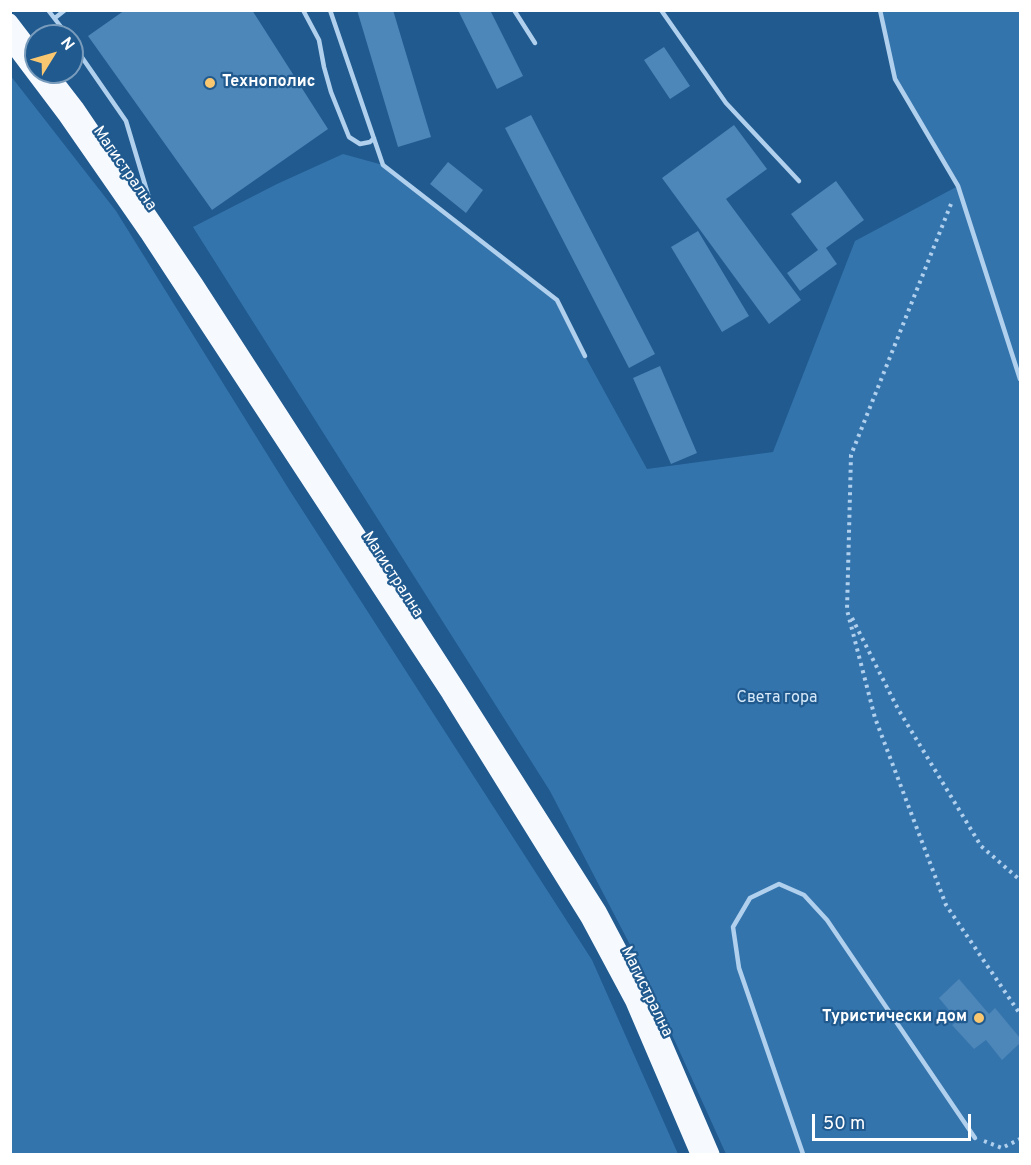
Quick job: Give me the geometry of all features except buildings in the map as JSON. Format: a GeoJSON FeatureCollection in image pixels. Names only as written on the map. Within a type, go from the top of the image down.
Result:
{"type":"FeatureCollection","features":[{"type":"Feature","properties":{"kind":"main road"},"geometry":{"type":"LineString","coordinates":[[10,21],[24,39]]}},
{"type":"Feature","properties":{"kind":"main road","name":"Магистрална"},"geometry":{"type":"LineString","coordinates":[[10,42],[65,115],[147,233],[449,694],[582,908],[633,1002],[698,1155]]}},
{"type":"Feature","properties":{"kind":"main road","name":"Магистрална"},"geometry":{"type":"LineString","coordinates":[[58,84],[157,225],[452,679],[599,911],[645,998],[712,1155]]}},
{"type":"Feature","properties":{"kind":"lane"},"geometry":{"type":"LineString","coordinates":[[48,10],[59,24]]}},
{"type":"Feature","properties":{"kind":"lane"},"geometry":{"type":"LineString","coordinates":[[55,18],[65,10]]}},
{"type":"Feature","properties":{"kind":"lane"},"geometry":{"type":"LineString","coordinates":[[303,10],[319,40],[331,92],[349,137],[360,144],[370,142],[374,138]]}},
{"type":"Feature","properties":{"kind":"lane"},"geometry":{"type":"LineString","coordinates":[[330,10],[383,165],[557,300],[585,356]]}},
{"type":"Feature","properties":{"kind":"lane"},"geometry":{"type":"LineString","coordinates":[[514,10],[535,43]]}},
{"type":"Feature","properties":{"kind":"lane"},"geometry":{"type":"LineString","coordinates":[[661,10],[726,103],[799,181]]}},
{"type":"Feature","properties":{"kind":"lane"},"geometry":{"type":"LineString","coordinates":[[880,10],[895,79],[958,186],[1020,379]]}},
{"type":"Feature","properties":{"kind":"lane"},"geometry":{"type":"LineString","coordinates":[[84,61],[126,122],[157,225]]}},
{"type":"Feature","properties":{"kind":"lane"},"geometry":{"type":"LineString","coordinates":[[803,1155],[739,968],[733,927],[750,898],[779,884],[804,895],[828,920],[975,1138]]}},
{"type":"Feature","properties":{"kind":"path"},"geometry":{"type":"LineString","coordinates":[[958,186],[851,455],[847,610],[875,718],[945,905],[1020,1014]]}},
{"type":"Feature","properties":{"kind":"path"},"geometry":{"type":"LineString","coordinates":[[847,610],[898,709],[981,846],[1020,880]]}},
{"type":"Feature","properties":{"kind":"path"},"geometry":{"type":"LineString","coordinates":[[975,1138],[1002,1148],[1020,1139]]}},
{"type":"Feature","properties":{"kind":"green space","name":"Света гора"},"geometry":{"type":"Polygon","coordinates":[[[880,11],[1020,11],[1020,1154],[726,1154],[640,964],[550,791],[193,227],[277,184],[343,154],[383,165],[557,300],[647,469],[773,452],[855,241],[958,186],[895,79],[880,11]]]}},
{"type":"Feature","properties":{"kind":"green space"},"geometry":{"type":"Polygon","coordinates":[[[10,75],[116,211],[290,491],[592,960],[678,1154],[11,1154],[10,75]]]}},
{"type":"Feature","properties":{"kind":"place","name":"Технополис"},"geometry":{"type":"Point","coordinates":[210,83]}},
{"type":"Feature","properties":{"kind":"place","name":"Туристически дом"},"geometry":{"type":"Point","coordinates":[979,1018]}}]}
